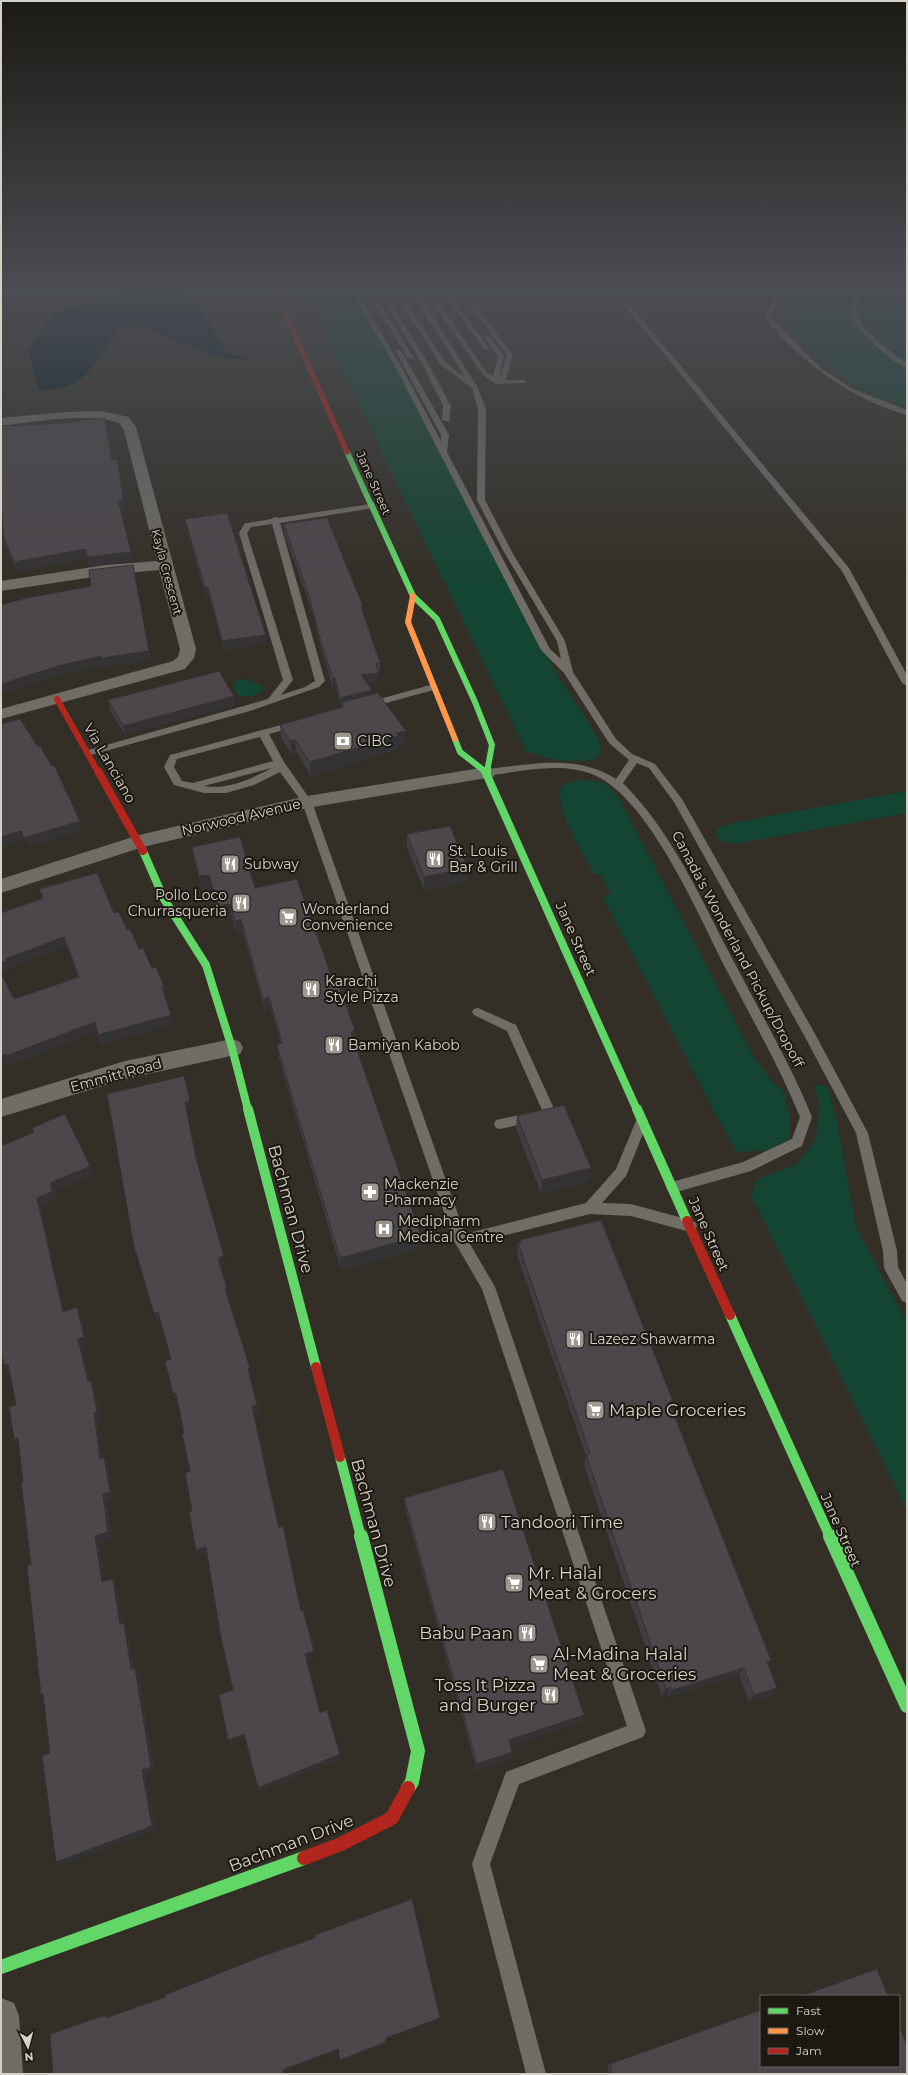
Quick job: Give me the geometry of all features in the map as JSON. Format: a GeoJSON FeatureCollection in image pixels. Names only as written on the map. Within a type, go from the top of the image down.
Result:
{"type":"FeatureCollection","features":[{"type":"Feature","properties":{"kind":"main road","name":"Jane Street"},"geometry":{"type":"LineString","coordinates":[[318,390],[413,596],[437,619],[475,702],[492,745],[487,773]]}},
{"type":"Feature","properties":{"kind":"main road","name":"Jane Street"},"geometry":{"type":"LineString","coordinates":[[413,596],[408,622],[460,752],[487,773],[642,1121],[907,1706]]}},
{"type":"Feature","properties":{"kind":"main road","name":"Via Lanciano"},"geometry":{"type":"LineString","coordinates":[[57,699],[139,841]]}},
{"type":"Feature","properties":{"kind":"main road","name":"Bachman Drive"},"geometry":{"type":"LineString","coordinates":[[1,1967],[341,1844],[392,1818],[412,1782],[418,1751],[232,1048],[206,965],[164,899],[139,841]]}},
{"type":"Feature","properties":{"kind":"street","name":"Kayla Crescent"},"geometry":{"type":"LineString","coordinates":[[1,422],[83,416],[111,416],[123,420],[130,427],[132,442],[188,649],[186,658],[179,665],[1,714]]}},
{"type":"Feature","properties":{"kind":"street"},"geometry":{"type":"LineString","coordinates":[[1,586],[106,570],[166,565]]}},
{"type":"Feature","properties":{"kind":"street","name":"Norwood Avenue"},"geometry":{"type":"LineString","coordinates":[[1,886],[139,841],[307,802],[487,773]]}},
{"type":"Feature","properties":{"kind":"street","name":"Emmitt Road"},"geometry":{"type":"LineString","coordinates":[[1,1108],[125,1070],[232,1048]]}},
{"type":"Feature","properties":{"kind":"street"},"geometry":{"type":"LineString","coordinates":[[1,2016],[5,2074]]}},
{"type":"Feature","properties":{"kind":"lane"},"geometry":{"type":"LineString","coordinates":[[410,390],[546,650],[568,672],[612,741],[629,756],[652,766],[678,800],[810,1035],[862,1133],[890,1251],[891,1268],[907,1297]]}},
{"type":"Feature","properties":{"kind":"lane"},"geometry":{"type":"LineString","coordinates":[[420,390],[445,435]]}},
{"type":"Feature","properties":{"kind":"lane"},"geometry":{"type":"LineString","coordinates":[[439,390],[447,406]]}},
{"type":"Feature","properties":{"kind":"lane"},"geometry":{"type":"LineString","coordinates":[[443,454],[448,394],[446,390]]}},
{"type":"Feature","properties":{"kind":"lane"},"geometry":{"type":"LineString","coordinates":[[476,390],[482,409],[481,500],[508,552],[561,640],[568,672]]}},
{"type":"Feature","properties":{"kind":"lane"},"geometry":{"type":"LineString","coordinates":[[696,390],[846,570],[858,595],[907,682]]}},
{"type":"Feature","properties":{"kind":"lane"},"geometry":{"type":"LineString","coordinates":[[851,390],[907,412]]}},
{"type":"Feature","properties":{"kind":"lane"},"geometry":{"type":"LineString","coordinates":[[435,399],[446,420]]}},
{"type":"Feature","properties":{"kind":"lane"},"geometry":{"type":"LineString","coordinates":[[271,701],[288,680],[243,533],[248,525],[371,506]]}},
{"type":"Feature","properties":{"kind":"lane"},"geometry":{"type":"LineString","coordinates":[[88,753],[271,701],[308,689],[320,681],[277,532],[275,520]]}},
{"type":"Feature","properties":{"kind":"lane"},"geometry":{"type":"LineString","coordinates":[[359,707],[434,687]]}},
{"type":"Feature","properties":{"kind":"lane"},"geometry":{"type":"LineString","coordinates":[[281,765],[253,781],[212,791],[202,791],[192,786],[178,783],[168,767],[173,757],[308,721]]}},
{"type":"Feature","properties":{"kind":"lane"},"geometry":{"type":"LineString","coordinates":[[264,733],[281,765],[307,802],[461,1241],[488,1286],[637,1731],[512,1778],[481,1864],[536,2074]]}},
{"type":"Feature","properties":{"kind":"lane"},"geometry":{"type":"LineString","coordinates":[[617,784],[635,759]]}},
{"type":"Feature","properties":{"kind":"lane","name":"Canada's Wonderland Pickup/Dropoff"},"geometry":{"type":"LineString","coordinates":[[487,773],[538,766],[582,767],[605,775],[623,787],[661,836],[789,1076],[806,1117],[797,1142],[746,1167],[673,1187]]}},
{"type":"Feature","properties":{"kind":"lane"},"geometry":{"type":"LineString","coordinates":[[478,1012],[512,1028],[550,1113],[500,1124]]}},
{"type":"Feature","properties":{"kind":"lane"},"geometry":{"type":"LineString","coordinates":[[590,1208],[621,1172],[642,1121]]}},
{"type":"Feature","properties":{"kind":"lane"},"geometry":{"type":"LineString","coordinates":[[461,1241],[590,1208],[631,1210],[690,1226]]}},
{"type":"Feature","properties":{"kind":"green space"},"geometry":{"type":"Polygon","coordinates":[[[352,390],[408,390],[545,649],[553,668],[597,736],[602,748],[596,759],[577,761],[552,759],[526,751],[352,390]]]}},
{"type":"Feature","properties":{"kind":"green space"},"geometry":{"type":"Polygon","coordinates":[[[863,390],[907,390],[907,408],[863,390]]]}},
{"type":"Feature","properties":{"kind":"green space"},"geometry":{"type":"Polygon","coordinates":[[[247,679],[262,686],[263,691],[252,696],[239,697],[233,685],[237,680],[247,679]]]}},
{"type":"Feature","properties":{"kind":"green space"},"geometry":{"type":"Polygon","coordinates":[[[587,780],[605,783],[619,798],[754,1057],[772,1082],[784,1092],[789,1112],[789,1139],[767,1150],[737,1152],[717,1117],[602,896],[611,893],[600,874],[594,875],[566,819],[560,796],[561,786],[573,781],[587,780]]]}},
{"type":"Feature","properties":{"kind":"green space"},"geometry":{"type":"Polygon","coordinates":[[[907,791],[907,813],[735,844],[721,841],[716,833],[717,829],[731,823],[907,791]]]}},
{"type":"Feature","properties":{"kind":"green space"},"geometry":{"type":"Polygon","coordinates":[[[814,1085],[827,1086],[837,1122],[856,1227],[907,1323],[907,1510],[751,1195],[758,1179],[797,1164],[816,1138],[820,1105],[814,1085]]]}},
{"type":"Feature","properties":{"kind":"building"},"geometry":{"type":"Polygon","coordinates":[[[105,418],[112,460],[117,459],[123,500],[118,501],[131,552],[87,557],[86,549],[14,562],[4,537],[1,506],[1,426],[50,424],[105,418]]]}},
{"type":"Feature","properties":{"kind":"building"},"geometry":{"type":"Polygon","coordinates":[[[227,513],[266,635],[222,641],[208,587],[205,587],[185,519],[227,513]]]}},
{"type":"Feature","properties":{"kind":"building"},"geometry":{"type":"Polygon","coordinates":[[[327,518],[363,606],[361,606],[380,663],[376,664],[379,673],[361,675],[372,690],[340,698],[335,678],[333,678],[321,642],[310,599],[284,524],[327,518]]]}},
{"type":"Feature","properties":{"kind":"building"},"geometry":{"type":"Polygon","coordinates":[[[133,565],[149,651],[102,658],[101,656],[58,666],[1,684],[1,605],[22,599],[91,586],[89,570],[133,565]]]}},
{"type":"Feature","properties":{"kind":"building"},"geometry":{"type":"Polygon","coordinates":[[[219,671],[234,696],[123,726],[108,700],[219,671]]]}},
{"type":"Feature","properties":{"kind":"building","name":"CIBC"},"geometry":{"type":"Polygon","coordinates":[[[378,693],[406,731],[396,733],[398,736],[310,762],[295,740],[290,741],[280,725],[343,707],[342,702],[378,693]]]}},
{"type":"Feature","properties":{"kind":"building"},"geometry":{"type":"Polygon","coordinates":[[[20,719],[38,747],[40,746],[52,766],[54,765],[80,821],[24,838],[21,831],[1,837],[1,724],[20,719]]]}},
{"type":"Feature","properties":{"kind":"building"},"geometry":{"type":"Polygon","coordinates":[[[450,826],[468,868],[424,877],[407,834],[450,826]]]}},
{"type":"Feature","properties":{"kind":"building"},"geometry":{"type":"Polygon","coordinates":[[[240,837],[255,888],[297,879],[332,978],[336,978],[355,1030],[351,1032],[421,1236],[340,1258],[277,1045],[282,1043],[269,997],[263,999],[241,920],[235,921],[230,904],[218,906],[209,875],[199,876],[192,847],[240,837]]]}},
{"type":"Feature","properties":{"kind":"building"},"geometry":{"type":"Polygon","coordinates":[[[97,873],[114,913],[119,912],[127,930],[130,929],[139,949],[143,948],[152,968],[156,967],[164,986],[162,987],[171,1015],[98,1035],[95,1022],[6,1056],[6,1054],[1,1056],[1,973],[14,999],[79,977],[64,937],[5,959],[7,961],[1,963],[1,913],[43,898],[39,889],[97,873]]]}},
{"type":"Feature","properties":{"kind":"building"},"geometry":{"type":"Polygon","coordinates":[[[184,1076],[190,1101],[185,1102],[196,1158],[224,1256],[218,1258],[227,1288],[225,1289],[250,1368],[248,1369],[257,1405],[252,1406],[268,1480],[279,1528],[283,1526],[301,1611],[303,1610],[314,1651],[305,1654],[320,1713],[327,1710],[340,1754],[258,1788],[244,1734],[228,1740],[219,1695],[233,1690],[220,1633],[206,1547],[196,1550],[189,1512],[192,1511],[185,1473],[190,1471],[182,1433],[184,1433],[176,1393],[173,1394],[165,1361],[171,1359],[158,1312],[154,1314],[135,1252],[107,1094],[184,1076]]]}},
{"type":"Feature","properties":{"kind":"building"},"geometry":{"type":"Polygon","coordinates":[[[564,1105],[591,1168],[542,1180],[517,1116],[564,1105]]]}},
{"type":"Feature","properties":{"kind":"building"},"geometry":{"type":"Polygon","coordinates":[[[65,1114],[90,1166],[50,1183],[53,1191],[37,1198],[63,1312],[77,1307],[84,1337],[78,1339],[88,1382],[91,1381],[97,1412],[94,1413],[100,1459],[104,1457],[110,1492],[103,1494],[108,1532],[95,1536],[102,1582],[113,1579],[120,1624],[124,1623],[131,1669],[135,1668],[151,1767],[142,1770],[152,1826],[56,1862],[42,1756],[50,1753],[43,1694],[41,1695],[27,1566],[31,1564],[21,1482],[23,1482],[18,1438],[14,1439],[9,1407],[16,1405],[8,1364],[4,1365],[1,1351],[1,1146],[34,1132],[32,1128],[65,1114]]]}},
{"type":"Feature","properties":{"kind":"building"},"geometry":{"type":"Polygon","coordinates":[[[601,1220],[673,1401],[669,1402],[771,1660],[767,1662],[777,1688],[754,1695],[744,1668],[672,1690],[671,1687],[666,1689],[586,1455],[590,1454],[518,1243],[521,1242],[520,1240],[601,1220]]]}},
{"type":"Feature","properties":{"kind":"building"},"geometry":{"type":"Polygon","coordinates":[[[503,1469],[584,1715],[509,1740],[512,1752],[477,1764],[404,1498],[503,1469]]]}},
{"type":"Feature","properties":{"kind":"building"},"geometry":{"type":"Polygon","coordinates":[[[412,1899],[440,2018],[386,2038],[386,2042],[340,2060],[338,2049],[282,2070],[283,2074],[53,2074],[50,2034],[106,2015],[106,2018],[165,1997],[165,1995],[260,1957],[315,1938],[315,1935],[412,1899]]]}},
{"type":"Feature","properties":{"kind":"building"},"geometry":{"type":"Polygon","coordinates":[[[877,1969],[888,1995],[804,1995],[877,1969]]]}},
{"type":"Feature","properties":{"kind":"building"},"geometry":{"type":"Polygon","coordinates":[[[760,2010],[760,2067],[900,2067],[900,2028],[907,2045],[907,2074],[613,2074],[610,2064],[760,2010]]]}},
{"type":"Feature","properties":{"kind":"traffic: fast"},"geometry":{"type":"LineString","coordinates":[[347,452],[413,596],[437,619],[475,702],[492,745],[487,773]]}},
{"type":"Feature","properties":{"kind":"traffic: fast"},"geometry":{"type":"LineString","coordinates":[[455,739],[460,752],[487,773],[687,1221]]}},
{"type":"Feature","properties":{"kind":"traffic: fast"},"geometry":{"type":"LineString","coordinates":[[143,851],[164,899],[206,965],[232,1048],[316,1367]]}},
{"type":"Feature","properties":{"kind":"traffic: fast"},"geometry":{"type":"LineString","coordinates":[[730,1315],[907,1706]]}},
{"type":"Feature","properties":{"kind":"traffic: fast"},"geometry":{"type":"LineString","coordinates":[[340,1457],[418,1751],[412,1782],[408,1788]]}},
{"type":"Feature","properties":{"kind":"traffic: fast"},"geometry":{"type":"LineString","coordinates":[[1,1967],[304,1858]]}},
{"type":"Feature","properties":{"kind":"traffic: slow"},"geometry":{"type":"LineString","coordinates":[[413,596],[408,622],[455,739]]}},
{"type":"Feature","properties":{"kind":"traffic: jam"},"geometry":{"type":"LineString","coordinates":[[320,390],[347,452]]}},
{"type":"Feature","properties":{"kind":"traffic: jam"},"geometry":{"type":"LineString","coordinates":[[57,699],[143,851]]}},
{"type":"Feature","properties":{"kind":"traffic: jam"},"geometry":{"type":"LineString","coordinates":[[687,1221],[730,1315]]}},
{"type":"Feature","properties":{"kind":"traffic: jam"},"geometry":{"type":"LineString","coordinates":[[316,1367],[340,1457]]}},
{"type":"Feature","properties":{"kind":"traffic: jam"},"geometry":{"type":"LineString","coordinates":[[304,1858],[341,1844],[392,1818],[408,1788]]}},
{"type":"Feature","properties":{"kind":"place","name":"CIBC"},"geometry":{"type":"Point","coordinates":[343,741]}},
{"type":"Feature","properties":{"kind":"place","name":"St. Louis Bar & Grill"},"geometry":{"type":"Point","coordinates":[435,859]}},
{"type":"Feature","properties":{"kind":"place","name":"Subway"},"geometry":{"type":"Point","coordinates":[230,864]}},
{"type":"Feature","properties":{"kind":"place","name":"Pollo Loco Churrasqueria"},"geometry":{"type":"Point","coordinates":[241,903]}},
{"type":"Feature","properties":{"kind":"place","name":"Wonderland Convenience"},"geometry":{"type":"Point","coordinates":[288,917]}},
{"type":"Feature","properties":{"kind":"place","name":"Karachi Style Pizza"},"geometry":{"type":"Point","coordinates":[311,989]}},
{"type":"Feature","properties":{"kind":"place","name":"Bamiyan Kabob"},"geometry":{"type":"Point","coordinates":[334,1045]}},
{"type":"Feature","properties":{"kind":"place","name":"Mackenzie Pharmacy"},"geometry":{"type":"Point","coordinates":[370,1192]}},
{"type":"Feature","properties":{"kind":"place","name":"Medipharm Medical Centre"},"geometry":{"type":"Point","coordinates":[384,1229]}},
{"type":"Feature","properties":{"kind":"place","name":"Lazeez Shawarma"},"geometry":{"type":"Point","coordinates":[575,1339]}},
{"type":"Feature","properties":{"kind":"place","name":"Maple Groceries"},"geometry":{"type":"Point","coordinates":[595,1410]}},
{"type":"Feature","properties":{"kind":"place","name":"Tandoori Time"},"geometry":{"type":"Point","coordinates":[487,1522]}},
{"type":"Feature","properties":{"kind":"place","name":"Mr. Halal Meat & Grocers"},"geometry":{"type":"Point","coordinates":[514,1583]}},
{"type":"Feature","properties":{"kind":"place","name":"Babu Paan"},"geometry":{"type":"Point","coordinates":[527,1633]}},
{"type":"Feature","properties":{"kind":"place","name":"Al-Madina Halal Meat & Groceries"},"geometry":{"type":"Point","coordinates":[539,1664]}},
{"type":"Feature","properties":{"kind":"place","name":"Toss It Pizza and Burger"},"geometry":{"type":"Point","coordinates":[550,1695]}}]}
